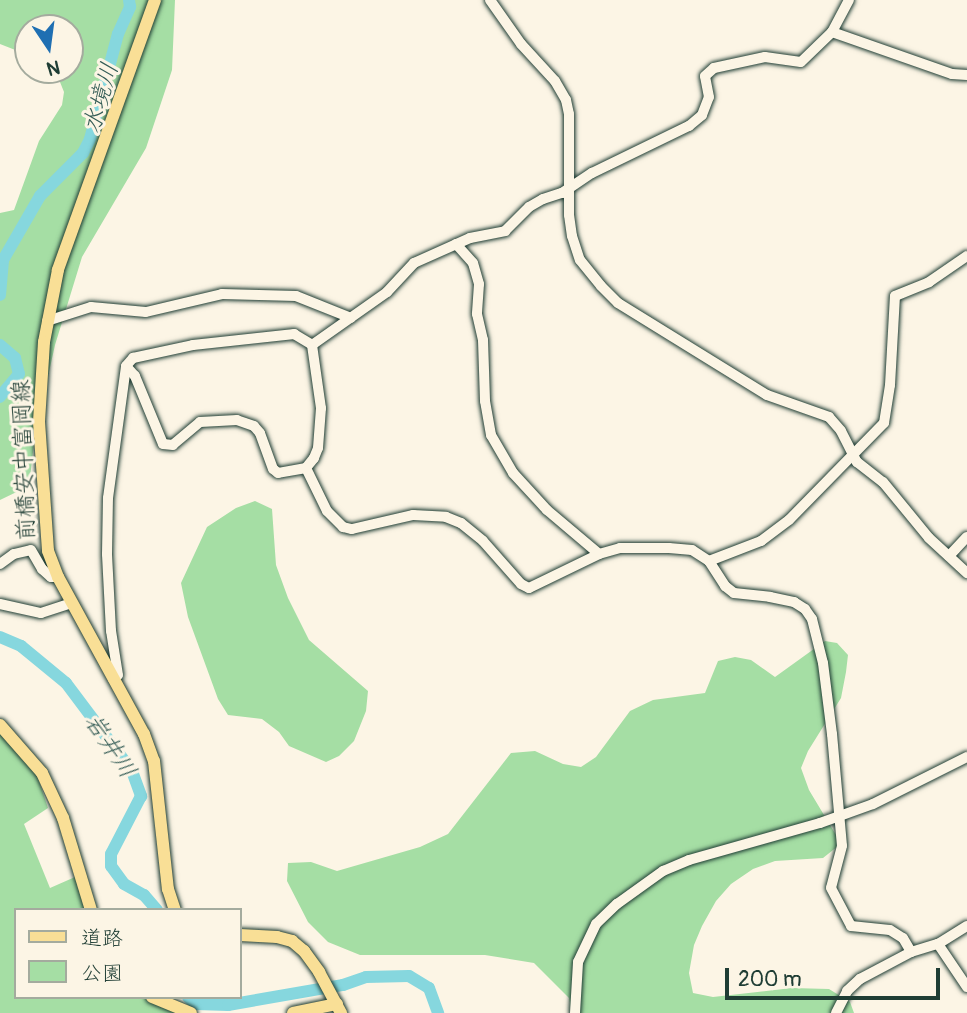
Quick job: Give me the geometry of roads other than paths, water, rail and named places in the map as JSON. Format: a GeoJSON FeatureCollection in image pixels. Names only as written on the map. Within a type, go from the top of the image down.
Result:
{"type":"FeatureCollection","features":[{"type":"Feature","properties":{"kind":"main road","name":"前橋安中富岡線"},"geometry":{"type":"LineString","coordinates":[[155,0],[72,228],[47,321],[39,383],[39,422],[48,551],[58,577],[144,734],[154,761],[168,889],[174,908]]}},
{"type":"Feature","properties":{"kind":"main road"},"geometry":{"type":"LineString","coordinates":[[0,725],[41,773],[63,818],[90,908]]}},
{"type":"Feature","properties":{"kind":"main road"},"geometry":{"type":"LineString","coordinates":[[242,935],[277,937],[292,941],[304,951],[319,972],[337,1005],[293,1013]]}},
{"type":"Feature","properties":{"kind":"main road"},"geometry":{"type":"LineString","coordinates":[[157,999],[191,1013]]}},
{"type":"Feature","properties":{"kind":"street"},"geometry":{"type":"LineString","coordinates":[[490,0],[521,44],[555,81],[566,100],[569,114],[569,215],[580,260],[618,303],[767,395],[829,417],[841,431],[852,455],[883,482],[967,573]]}},
{"type":"Feature","properties":{"kind":"street"},"geometry":{"type":"LineString","coordinates":[[312,345],[387,292],[414,263],[456,244],[505,231],[529,208],[569,189],[592,173],[689,126],[702,115],[709,97],[705,76],[714,68],[765,57],[801,62],[832,32],[849,0]]}},
{"type":"Feature","properties":{"kind":"street"},"geometry":{"type":"LineString","coordinates":[[832,32],[942,71],[967,75]]}},
{"type":"Feature","properties":{"kind":"street"},"geometry":{"type":"LineString","coordinates":[[456,244],[473,262],[479,284],[477,314],[483,340],[485,401],[491,435],[513,473],[547,510],[599,554]]}},
{"type":"Feature","properties":{"kind":"street"},"geometry":{"type":"LineString","coordinates":[[709,561],[761,541],[789,520],[884,423],[890,385],[895,296],[929,282],[967,256]]}},
{"type":"Feature","properties":{"kind":"street"},"geometry":{"type":"LineString","coordinates":[[47,321],[91,307],[146,312],[222,294],[296,296],[351,318]]}},
{"type":"Feature","properties":{"kind":"street"},"geometry":{"type":"LineString","coordinates":[[113,679],[118,675],[110,618],[108,498],[127,366],[132,358],[160,351],[278,334],[294,334],[312,345]]}},
{"type":"Feature","properties":{"kind":"street"},"geometry":{"type":"LineString","coordinates":[[127,366],[135,376],[153,426],[166,446],[175,444],[200,422],[237,420],[254,426],[260,433],[273,469],[278,473],[306,468],[318,448],[321,408],[312,345]]}},
{"type":"Feature","properties":{"kind":"street"},"geometry":{"type":"LineString","coordinates":[[306,468],[327,511],[343,527],[352,529],[413,515],[446,517],[461,523],[483,541],[521,584],[529,587],[599,554],[620,548],[669,548],[692,550],[709,561],[725,586],[734,593],[794,602],[812,619],[828,699],[841,855],[831,884],[838,906],[851,926],[890,929],[904,938],[911,952]]}},
{"type":"Feature","properties":{"kind":"street"},"geometry":{"type":"LineString","coordinates":[[949,556],[967,537]]}},
{"type":"Feature","properties":{"kind":"street"},"geometry":{"type":"LineString","coordinates":[[0,564],[14,554],[31,550],[51,577],[58,577]]}},
{"type":"Feature","properties":{"kind":"street"},"geometry":{"type":"LineString","coordinates":[[0,604],[41,613],[72,603]]}},
{"type":"Feature","properties":{"kind":"street"},"geometry":{"type":"LineString","coordinates":[[575,1013],[578,962],[596,924],[617,904],[663,871],[689,860],[838,817],[873,804],[967,758]]}},
{"type":"Feature","properties":{"kind":"street"},"geometry":{"type":"LineString","coordinates":[[836,1013],[847,990],[860,979],[911,952],[939,944],[967,926]]}},
{"type":"Feature","properties":{"kind":"street"},"geometry":{"type":"LineString","coordinates":[[939,944],[967,987]]}},
{"type":"Feature","properties":{"kind":"waterway","name":"水境川"},"geometry":{"type":"LineString","coordinates":[[0,295],[3,260],[40,196],[83,153],[90,139],[118,34],[130,7],[129,0]]}},
{"type":"Feature","properties":{"kind":"waterway","name":"水境川"},"geometry":{"type":"LineString","coordinates":[[0,345],[15,358],[19,374],[0,397]]}},
{"type":"Feature","properties":{"kind":"waterway","name":"岩井川"},"geometry":{"type":"LineString","coordinates":[[0,637],[21,646],[66,683],[132,771],[141,796],[111,854],[111,866],[124,884],[144,895],[155,908]]}},
{"type":"Feature","properties":{"kind":"waterway","name":"岩井川"},"geometry":{"type":"LineString","coordinates":[[190,999],[196,1004],[228,1005],[343,985],[366,977],[409,976],[429,988],[438,1013]]}}]}
